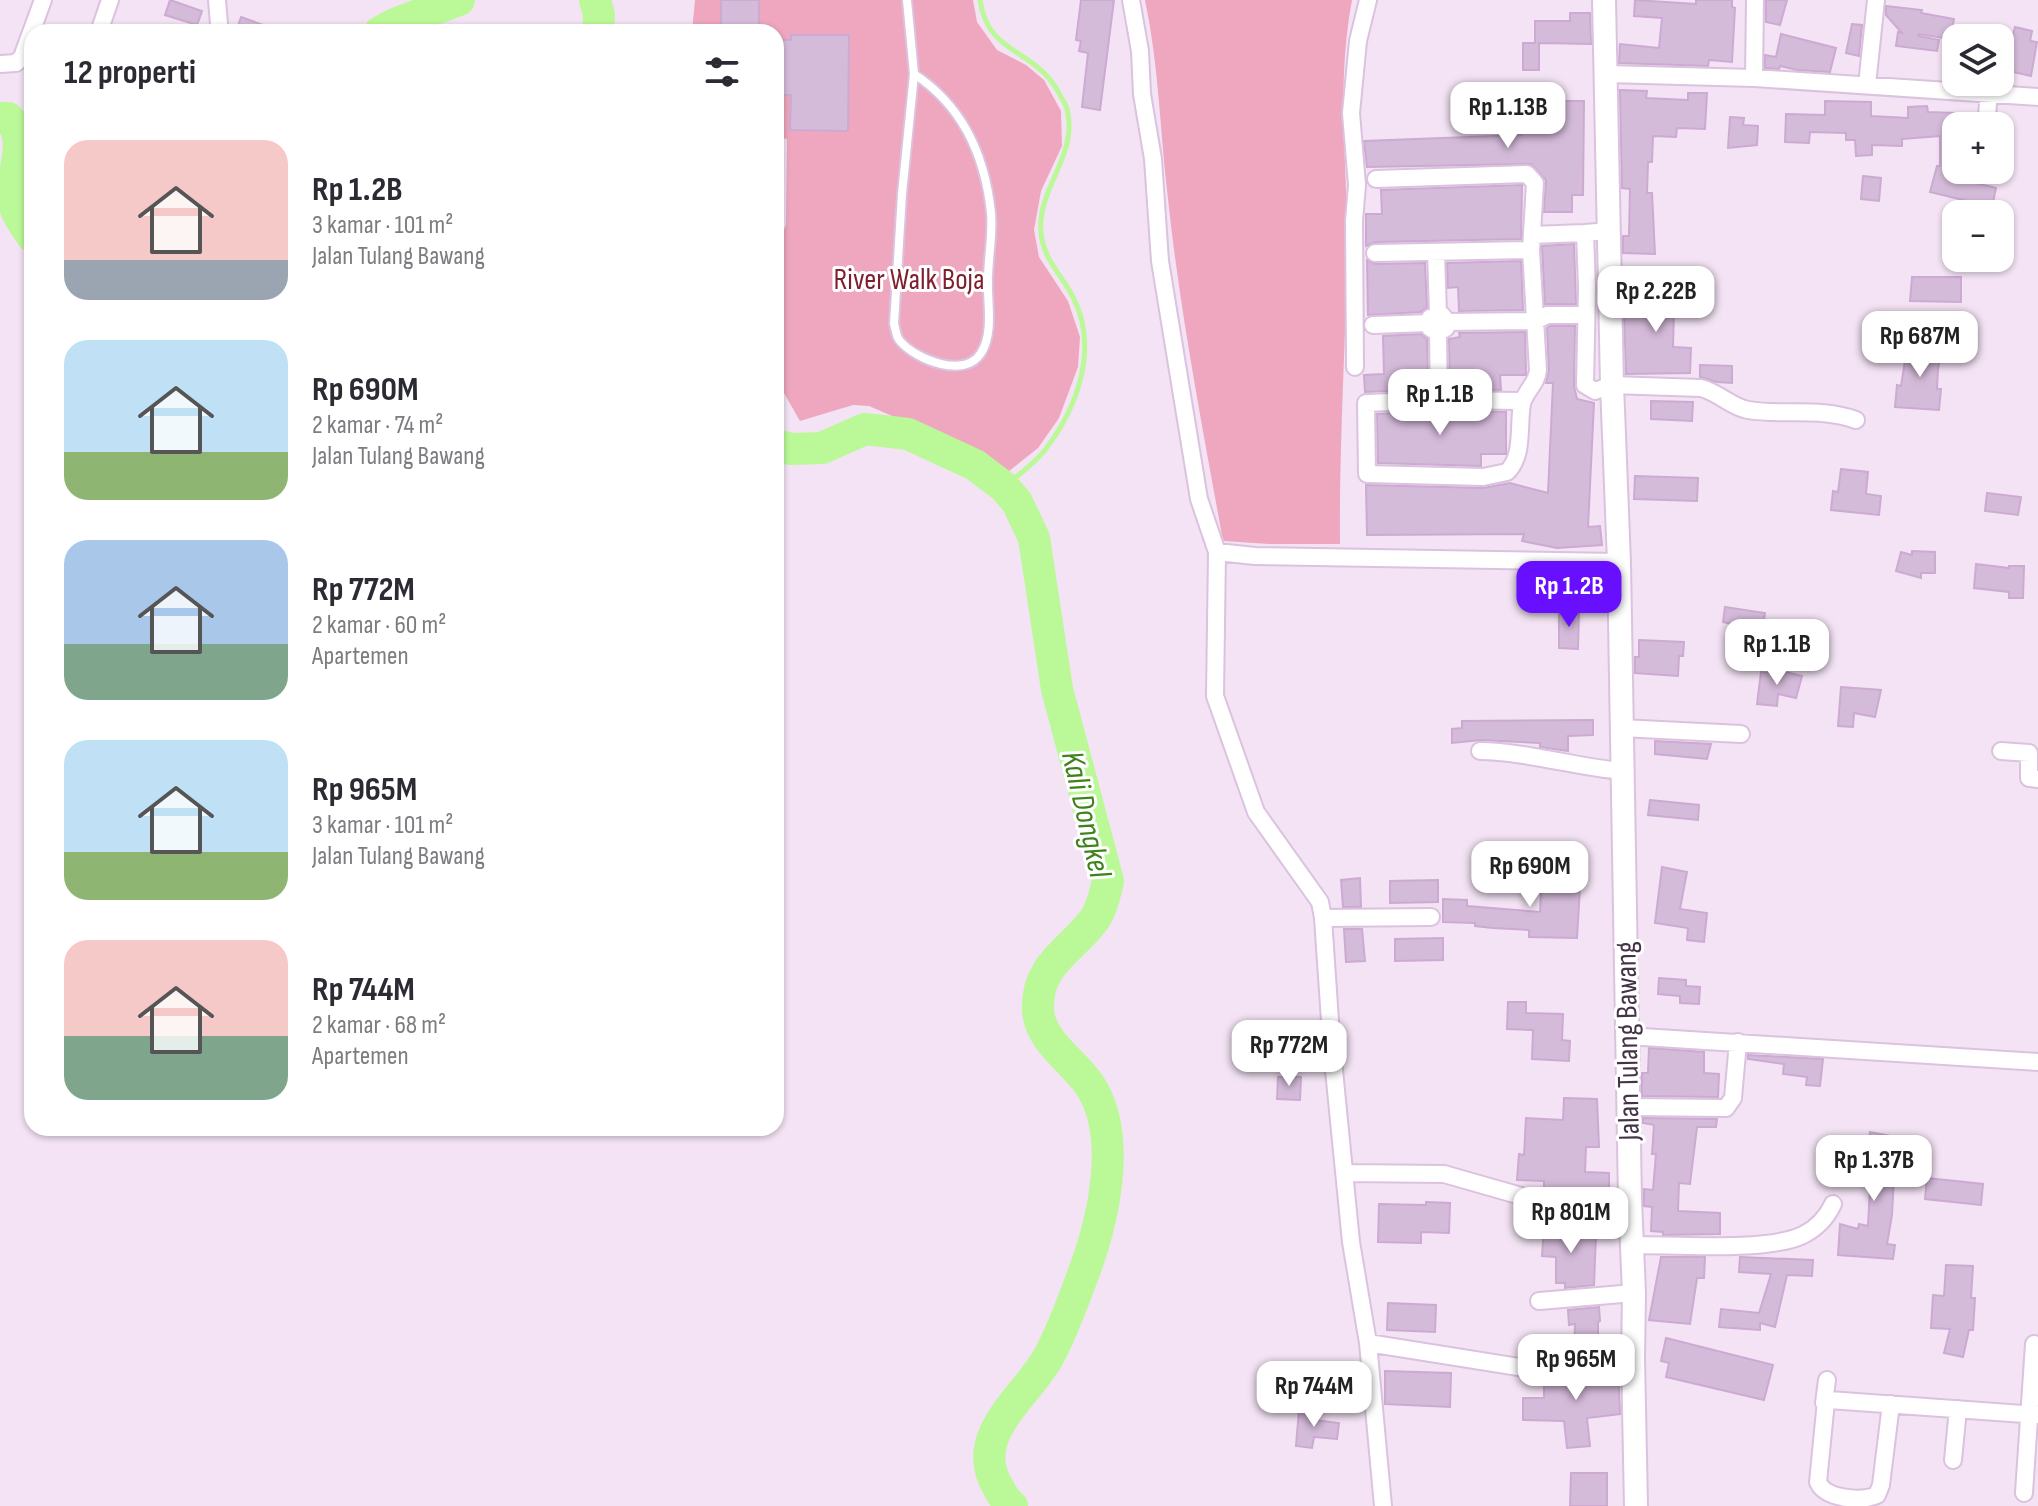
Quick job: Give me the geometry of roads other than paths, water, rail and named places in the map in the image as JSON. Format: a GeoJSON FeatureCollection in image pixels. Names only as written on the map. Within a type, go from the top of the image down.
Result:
{"type":"FeatureCollection","features":[{"type":"Feature","properties":{"kind":"street"},"geometry":{"type":"LineString","coordinates":[[34,24],[43,0]]}},
{"type":"Feature","properties":{"kind":"street"},"geometry":{"type":"LineString","coordinates":[[102,24],[110,0]]}},
{"type":"Feature","properties":{"kind":"street"},"geometry":{"type":"LineString","coordinates":[[217,0],[219,24]]}},
{"type":"Feature","properties":{"kind":"street"},"geometry":{"type":"LineString","coordinates":[[1131,0],[1153,159],[1160,261],[1199,499],[1217,552],[1215,696],[1256,812],[1320,902],[1323,918],[1351,1242],[1368,1343],[1383,1506]]}},
{"type":"Feature","properties":{"kind":"street"},"geometry":{"type":"LineString","coordinates":[[1355,367],[1354,221],[1357,185],[1351,113],[1358,41],[1368,0]]}},
{"type":"Feature","properties":{"kind":"street","name":"Jalan Tulang Bawang"},"geometry":{"type":"LineString","coordinates":[[1604,0],[1619,562],[1636,1506]]}},
{"type":"Feature","properties":{"kind":"street"},"geometry":{"type":"LineString","coordinates":[[1754,78],[1755,0]]}},
{"type":"Feature","properties":{"kind":"street"},"geometry":{"type":"LineString","coordinates":[[1867,85],[1876,0]]}},
{"type":"Feature","properties":{"kind":"street"},"geometry":{"type":"LineString","coordinates":[[0,64],[16,63],[24,52]]}},
{"type":"Feature","properties":{"kind":"street"},"geometry":{"type":"LineString","coordinates":[[1607,74],[1754,78],[1942,90]]}},
{"type":"Feature","properties":{"kind":"street"},"geometry":{"type":"LineString","coordinates":[[2014,95],[2038,97]]}},
{"type":"Feature","properties":{"kind":"street"},"geometry":{"type":"LineString","coordinates":[[1376,179],[1527,174],[1535,183],[1531,243],[1537,379],[1523,401],[1515,462],[1502,475],[1367,474],[1366,403],[1523,401]]}},
{"type":"Feature","properties":{"kind":"street"},"geometry":{"type":"LineString","coordinates":[[1375,253],[1436,253],[1610,231]]}},
{"type":"Feature","properties":{"kind":"street"},"geometry":{"type":"LineString","coordinates":[[1585,233],[1585,385],[1595,391],[1612,385],[1701,388],[1711,390],[1747,410],[1826,411],[1856,420]]}},
{"type":"Feature","properties":{"kind":"street"},"geometry":{"type":"LineString","coordinates":[[1436,253],[1439,400]]}},
{"type":"Feature","properties":{"kind":"street"},"geometry":{"type":"LineString","coordinates":[[1373,325],[1536,321],[1547,315],[1585,315]]}},
{"type":"Feature","properties":{"kind":"street"},"geometry":{"type":"LineString","coordinates":[[1217,552],[1255,556],[1619,562]]}},
{"type":"Feature","properties":{"kind":"street"},"geometry":{"type":"LineString","coordinates":[[1621,728],[1741,734]]}},
{"type":"Feature","properties":{"kind":"street"},"geometry":{"type":"LineString","coordinates":[[1480,751],[1514,752],[1584,768],[1622,771]]}},
{"type":"Feature","properties":{"kind":"street"},"geometry":{"type":"LineString","coordinates":[[2001,751],[2029,753],[2029,778],[2038,779]]}},
{"type":"Feature","properties":{"kind":"street"},"geometry":{"type":"LineString","coordinates":[[1323,918],[1431,917]]}},
{"type":"Feature","properties":{"kind":"street"},"geometry":{"type":"LineString","coordinates":[[1627,1036],[2038,1062]]}},
{"type":"Feature","properties":{"kind":"street"},"geometry":{"type":"LineString","coordinates":[[1629,1107],[1726,1108],[1733,1098],[1738,1042]]}},
{"type":"Feature","properties":{"kind":"street"},"geometry":{"type":"LineString","coordinates":[[1345,1173],[1444,1174],[1542,1202],[1630,1200]]}},
{"type":"Feature","properties":{"kind":"street"},"geometry":{"type":"LineString","coordinates":[[1633,1245],[1777,1244],[1804,1234],[1827,1217],[1833,1204]]}},
{"type":"Feature","properties":{"kind":"street"},"geometry":{"type":"LineString","coordinates":[[1539,1301],[1634,1293]]}},
{"type":"Feature","properties":{"kind":"street"},"geometry":{"type":"LineString","coordinates":[[1368,1343],[1525,1368],[1550,1357],[1633,1358]]}},
{"type":"Feature","properties":{"kind":"street"},"geometry":{"type":"LineString","coordinates":[[2024,1493],[2034,1414],[2034,1344]]}},
{"type":"Feature","properties":{"kind":"street"},"geometry":{"type":"LineString","coordinates":[[1827,1380],[1819,1485],[1830,1495],[1866,1498],[1877,1495],[1891,1404]]}},
{"type":"Feature","properties":{"kind":"street"},"geometry":{"type":"LineString","coordinates":[[1824,1403],[1829,1400],[2034,1414]]}},
{"type":"Feature","properties":{"kind":"street"},"geometry":{"type":"LineString","coordinates":[[1953,1460],[1958,1409]]}},
{"type":"Feature","properties":{"kind":"lane"},"geometry":{"type":"LineString","coordinates":[[907,0],[914,74],[894,324],[898,339],[922,358],[953,366],[966,364],[980,356],[985,345],[991,213],[980,154],[968,132],[954,107],[914,74]]}},
{"type":"Feature","properties":{"kind":"waterway"},"geometry":{"type":"LineString","coordinates":[[395,24],[459,0]]}},
{"type":"Feature","properties":{"kind":"waterway"},"geometry":{"type":"LineString","coordinates":[[595,0],[598,24]]}},
{"type":"Feature","properties":{"kind":"waterway"},"geometry":{"type":"LineString","coordinates":[[980,0],[992,32],[1049,78],[1066,107],[1069,126],[1067,141],[1045,201],[1041,232],[1049,258],[1081,316],[1084,336],[1081,376],[1067,415],[1041,455],[1004,487]]}},
{"type":"Feature","properties":{"kind":"waterway"},"geometry":{"type":"LineString","coordinates":[[0,118],[8,118],[18,136],[13,192],[14,203],[24,224]]}},
{"type":"Feature","properties":{"kind":"waterway","name":"Kali Dongkel"},"geometry":{"type":"LineString","coordinates":[[784,447],[822,448],[865,429],[908,434],[975,465],[1004,487],[1017,502],[1034,538],[1057,689],[1108,881],[1094,920],[1049,969],[1039,994],[1038,1010],[1044,1031],[1089,1084],[1099,1104],[1108,1151],[1107,1176],[1098,1227],[1059,1336],[1039,1372],[994,1434],[990,1468],[1002,1495],[1012,1506]]}},
{"type":"Feature","properties":{"kind":"park label","name":"River Walk Boja"},"geometry":{"type":"Point","coordinates":[909,279]}}]}
